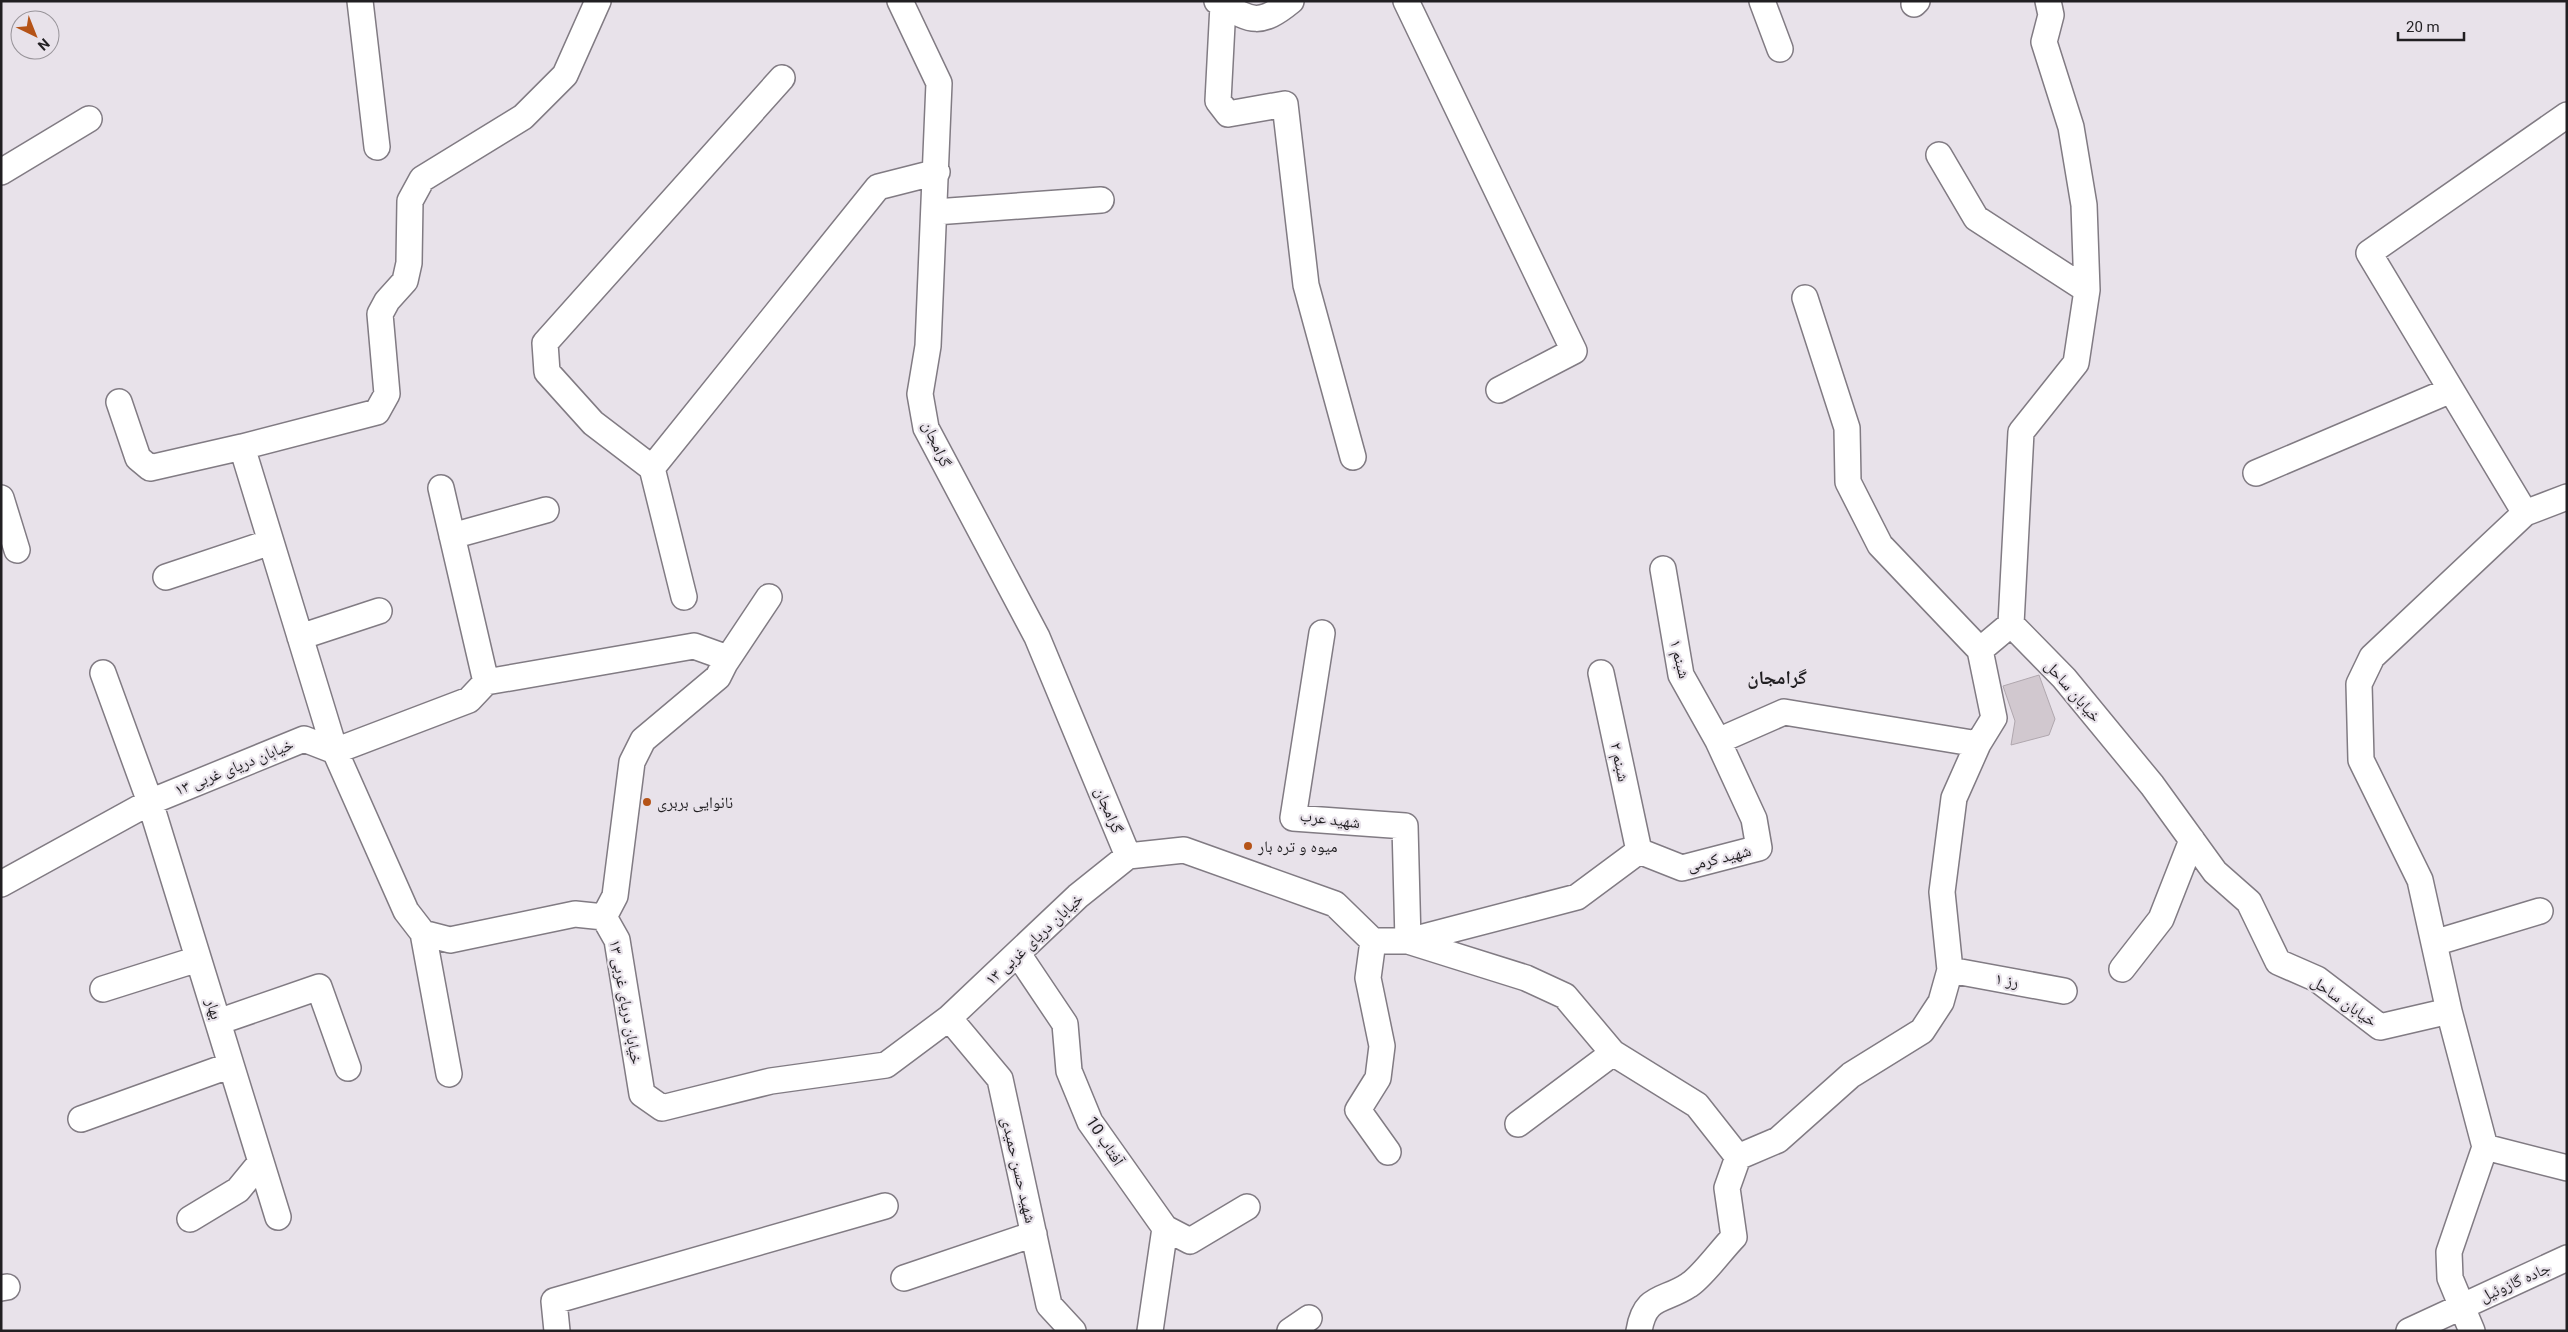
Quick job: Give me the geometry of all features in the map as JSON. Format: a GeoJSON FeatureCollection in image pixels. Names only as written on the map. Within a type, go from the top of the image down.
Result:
{"type":"FeatureCollection","features":[{"type":"Feature","properties":{"kind":"street"},"geometry":{"type":"LineString","coordinates":[[360,1],[377,147]]}},
{"type":"Feature","properties":{"kind":"street"},"geometry":{"type":"LineString","coordinates":[[119,402],[138,458],[150,468],[242,447],[377,412],[387,394],[380,314],[387,301],[405,281],[409,263],[410,201],[418,186],[422,179],[523,117],[565,75],[598,1]]}},
{"type":"Feature","properties":{"kind":"street","name":"گرامجان"},"geometry":{"type":"LineString","coordinates":[[900,1],[939,83],[937,172],[928,346],[920,394],[926,428],[1037,637],[1128,856]]}},
{"type":"Feature","properties":{"kind":"street"},"geometry":{"type":"LineString","coordinates":[[1290,1],[1273,16],[1253,20],[1220,3],[1218,101],[1228,114],[1286,104],[1306,285],[1353,457]]}},
{"type":"Feature","properties":{"kind":"street"},"geometry":{"type":"LineString","coordinates":[[1406,1],[1574,351],[1499,390]]}},
{"type":"Feature","properties":{"kind":"street"},"geometry":{"type":"LineString","coordinates":[[1762,1],[1780,49]]}},
{"type":"Feature","properties":{"kind":"street"},"geometry":{"type":"LineString","coordinates":[[1980,650],[2011,624],[2021,432],[2076,363],[2087,290],[2084,205],[2072,128],[2044,42],[2051,15],[2048,1]]}},
{"type":"Feature","properties":{"kind":"street"},"geometry":{"type":"LineString","coordinates":[[684,597],[652,468],[593,423],[547,372],[545,343],[782,78]]}},
{"type":"Feature","properties":{"kind":"street"},"geometry":{"type":"LineString","coordinates":[[2524,513],[2369,253],[2567,115]]}},
{"type":"Feature","properties":{"kind":"street"},"geometry":{"type":"LineString","coordinates":[[1,172],[89,119]]}},
{"type":"Feature","properties":{"kind":"street"},"geometry":{"type":"LineString","coordinates":[[1939,155],[1976,218],[2087,290]]}},
{"type":"Feature","properties":{"kind":"street"},"geometry":{"type":"LineString","coordinates":[[652,468],[878,187],[937,172]]}},
{"type":"Feature","properties":{"kind":"street"},"geometry":{"type":"LineString","coordinates":[[935,212],[1101,200]]}},
{"type":"Feature","properties":{"kind":"street"},"geometry":{"type":"LineString","coordinates":[[1639,1331],[1642,1317],[1653,1301],[1690,1285],[1734,1237],[1727,1188],[1738,1157],[1778,1140],[1851,1075],[1922,1030],[1941,1002],[1950,970],[1942,892],[1954,798],[1978,744],[1994,718],[1980,650],[1880,545],[1848,482],[1846,428],[1805,298]]}},
{"type":"Feature","properties":{"kind":"street"},"geometry":{"type":"LineString","coordinates":[[2256,473],[2451,390]]}},
{"type":"Feature","properties":{"kind":"street"},"geometry":{"type":"LineString","coordinates":[[242,447],[335,751],[406,911],[423,933],[449,1074]]}},
{"type":"Feature","properties":{"kind":"street"},"geometry":{"type":"LineString","coordinates":[[441,488],[486,682]]}},
{"type":"Feature","properties":{"kind":"street"},"geometry":{"type":"LineString","coordinates":[[2472,1331],[2450,1278],[2449,1252],[2485,1147],[2449,1011],[2420,880],[2361,760],[2359,684],[2372,657],[2524,513],[2567,497]]}},
{"type":"Feature","properties":{"kind":"street"},"geometry":{"type":"LineString","coordinates":[[1,498],[17,550]]}},
{"type":"Feature","properties":{"kind":"street"},"geometry":{"type":"LineString","coordinates":[[452,536],[546,510]]}},
{"type":"Feature","properties":{"kind":"street"},"geometry":{"type":"LineString","coordinates":[[166,577],[271,542]]}},
{"type":"Feature","properties":{"kind":"street","name":"شبنم ۱"},"geometry":{"type":"LineString","coordinates":[[1663,570],[1681,675],[1718,741]]}},
{"type":"Feature","properties":{"kind":"street"},"geometry":{"type":"LineString","coordinates":[[604,917],[615,896],[632,762],[643,740],[718,677],[725,663],[769,598]]}},
{"type":"Feature","properties":{"kind":"street"},"geometry":{"type":"LineString","coordinates":[[300,637],[379,611]]}},
{"type":"Feature","properties":{"kind":"street","name":"خیابان ساحل"},"geometry":{"type":"LineString","coordinates":[[2011,624],[2064,678],[2152,785],[2215,872],[2249,902],[2278,962],[2317,979],[2380,1027],[2449,1011]]}},
{"type":"Feature","properties":{"kind":"street","name":"شهید عرب"},"geometry":{"type":"LineString","coordinates":[[1322,633],[1293,818],[1405,826],[1408,941]]}},
{"type":"Feature","properties":{"kind":"street"},"geometry":{"type":"LineString","coordinates":[[335,751],[469,700],[486,682],[694,646],[719,655],[725,663]]}},
{"type":"Feature","properties":{"kind":"street","name":"بهار"},"geometry":{"type":"LineString","coordinates":[[103,673],[150,802],[278,1217]]}},
{"type":"Feature","properties":{"kind":"street","name":"شبنم ۲"},"geometry":{"type":"LineString","coordinates":[[1601,673],[1639,851]]}},
{"type":"Feature","properties":{"kind":"street"},"geometry":{"type":"LineString","coordinates":[[1718,741],[1784,712],[1978,744]]}},
{"type":"Feature","properties":{"kind":"street","name":"خیابان دریای غربی ۱۳"},"geometry":{"type":"LineString","coordinates":[[3,879],[150,802],[304,739],[335,751]]}},
{"type":"Feature","properties":{"kind":"street","name":"شهید کرمی"},"geometry":{"type":"LineString","coordinates":[[1639,851],[1682,868],[1759,848],[1754,819],[1718,741]]}},
{"type":"Feature","properties":{"kind":"street"},"geometry":{"type":"LineString","coordinates":[[2122,969],[2161,920],[2192,840]]}},
{"type":"Feature","properties":{"kind":"street"},"geometry":{"type":"LineString","coordinates":[[1128,856],[1184,850],[1335,904],[1373,941],[1408,941],[1577,897],[1639,851]]}},
{"type":"Feature","properties":{"kind":"street","name":"خیابان دریای غربی ۱۳"},"geometry":{"type":"LineString","coordinates":[[423,933],[450,940],[576,914],[604,917],[617,940],[642,1094],[662,1108],[771,1081],[886,1065],[949,1018],[1078,896],[1128,856]]}},
{"type":"Feature","properties":{"kind":"street"},"geometry":{"type":"LineString","coordinates":[[2434,942],[2540,911]]}},
{"type":"Feature","properties":{"kind":"street"},"geometry":{"type":"LineString","coordinates":[[1373,941],[1368,978],[1382,1046],[1378,1078],[1358,1110],[1388,1152]]}},
{"type":"Feature","properties":{"kind":"street"},"geometry":{"type":"LineString","coordinates":[[1408,941],[1526,978],[1565,996],[1613,1053],[1697,1105],[1738,1157]]}},
{"type":"Feature","properties":{"kind":"street","name":"آفتاب 10"},"geometry":{"type":"LineString","coordinates":[[1018,954],[1065,1024],[1069,1071],[1090,1122],[1166,1228]]}},
{"type":"Feature","properties":{"kind":"street"},"geometry":{"type":"LineString","coordinates":[[103,990],[198,960]]}},
{"type":"Feature","properties":{"kind":"street","name":"رز ۱"},"geometry":{"type":"LineString","coordinates":[[1950,970],[2064,991]]}},
{"type":"Feature","properties":{"kind":"street"},"geometry":{"type":"LineString","coordinates":[[218,1022],[319,987],[348,1068]]}},
{"type":"Feature","properties":{"kind":"street","name":"شهید حسن حمیدی"},"geometry":{"type":"LineString","coordinates":[[949,1018],[1000,1079],[1049,1305],[1073,1331]]}},
{"type":"Feature","properties":{"kind":"street"},"geometry":{"type":"LineString","coordinates":[[1518,1124],[1613,1053]]}},
{"type":"Feature","properties":{"kind":"street"},"geometry":{"type":"LineString","coordinates":[[80,1119],[231,1065]]}},
{"type":"Feature","properties":{"kind":"street"},"geometry":{"type":"LineString","coordinates":[[2485,1147],[2567,1168]]}},
{"type":"Feature","properties":{"kind":"street"},"geometry":{"type":"LineString","coordinates":[[190,1219],[238,1190],[261,1162]]}},
{"type":"Feature","properties":{"kind":"street"},"geometry":{"type":"LineString","coordinates":[[557,1331],[554,1301],[885,1206]]}},
{"type":"Feature","properties":{"kind":"street"},"geometry":{"type":"LineString","coordinates":[[1150,1331],[1166,1228],[1190,1241],[1247,1207]]}},
{"type":"Feature","properties":{"kind":"street"},"geometry":{"type":"LineString","coordinates":[[904,1278],[1034,1234]]}},
{"type":"Feature","properties":{"kind":"street","name":"جاده گازوئیل"},"geometry":{"type":"LineString","coordinates":[[2409,1331],[2567,1258]]}},
{"type":"Feature","properties":{"kind":"building"},"geometry":{"type":"Polygon","coordinates":[[[2039,675],[2055,719],[2049,735],[2011,745],[2015,721],[2003,686],[2039,675]]]}},
{"type":"Feature","properties":{"kind":"place","name":"نانوایی بربری"},"geometry":{"type":"Point","coordinates":[647,802]}},
{"type":"Feature","properties":{"kind":"place","name":"میوه و تره بار"},"geometry":{"type":"Point","coordinates":[1248,846]}},
{"type":"Feature","properties":{"kind":"district","name":"گرامجان"},"geometry":{"type":"Point","coordinates":[1777,677]}}]}
